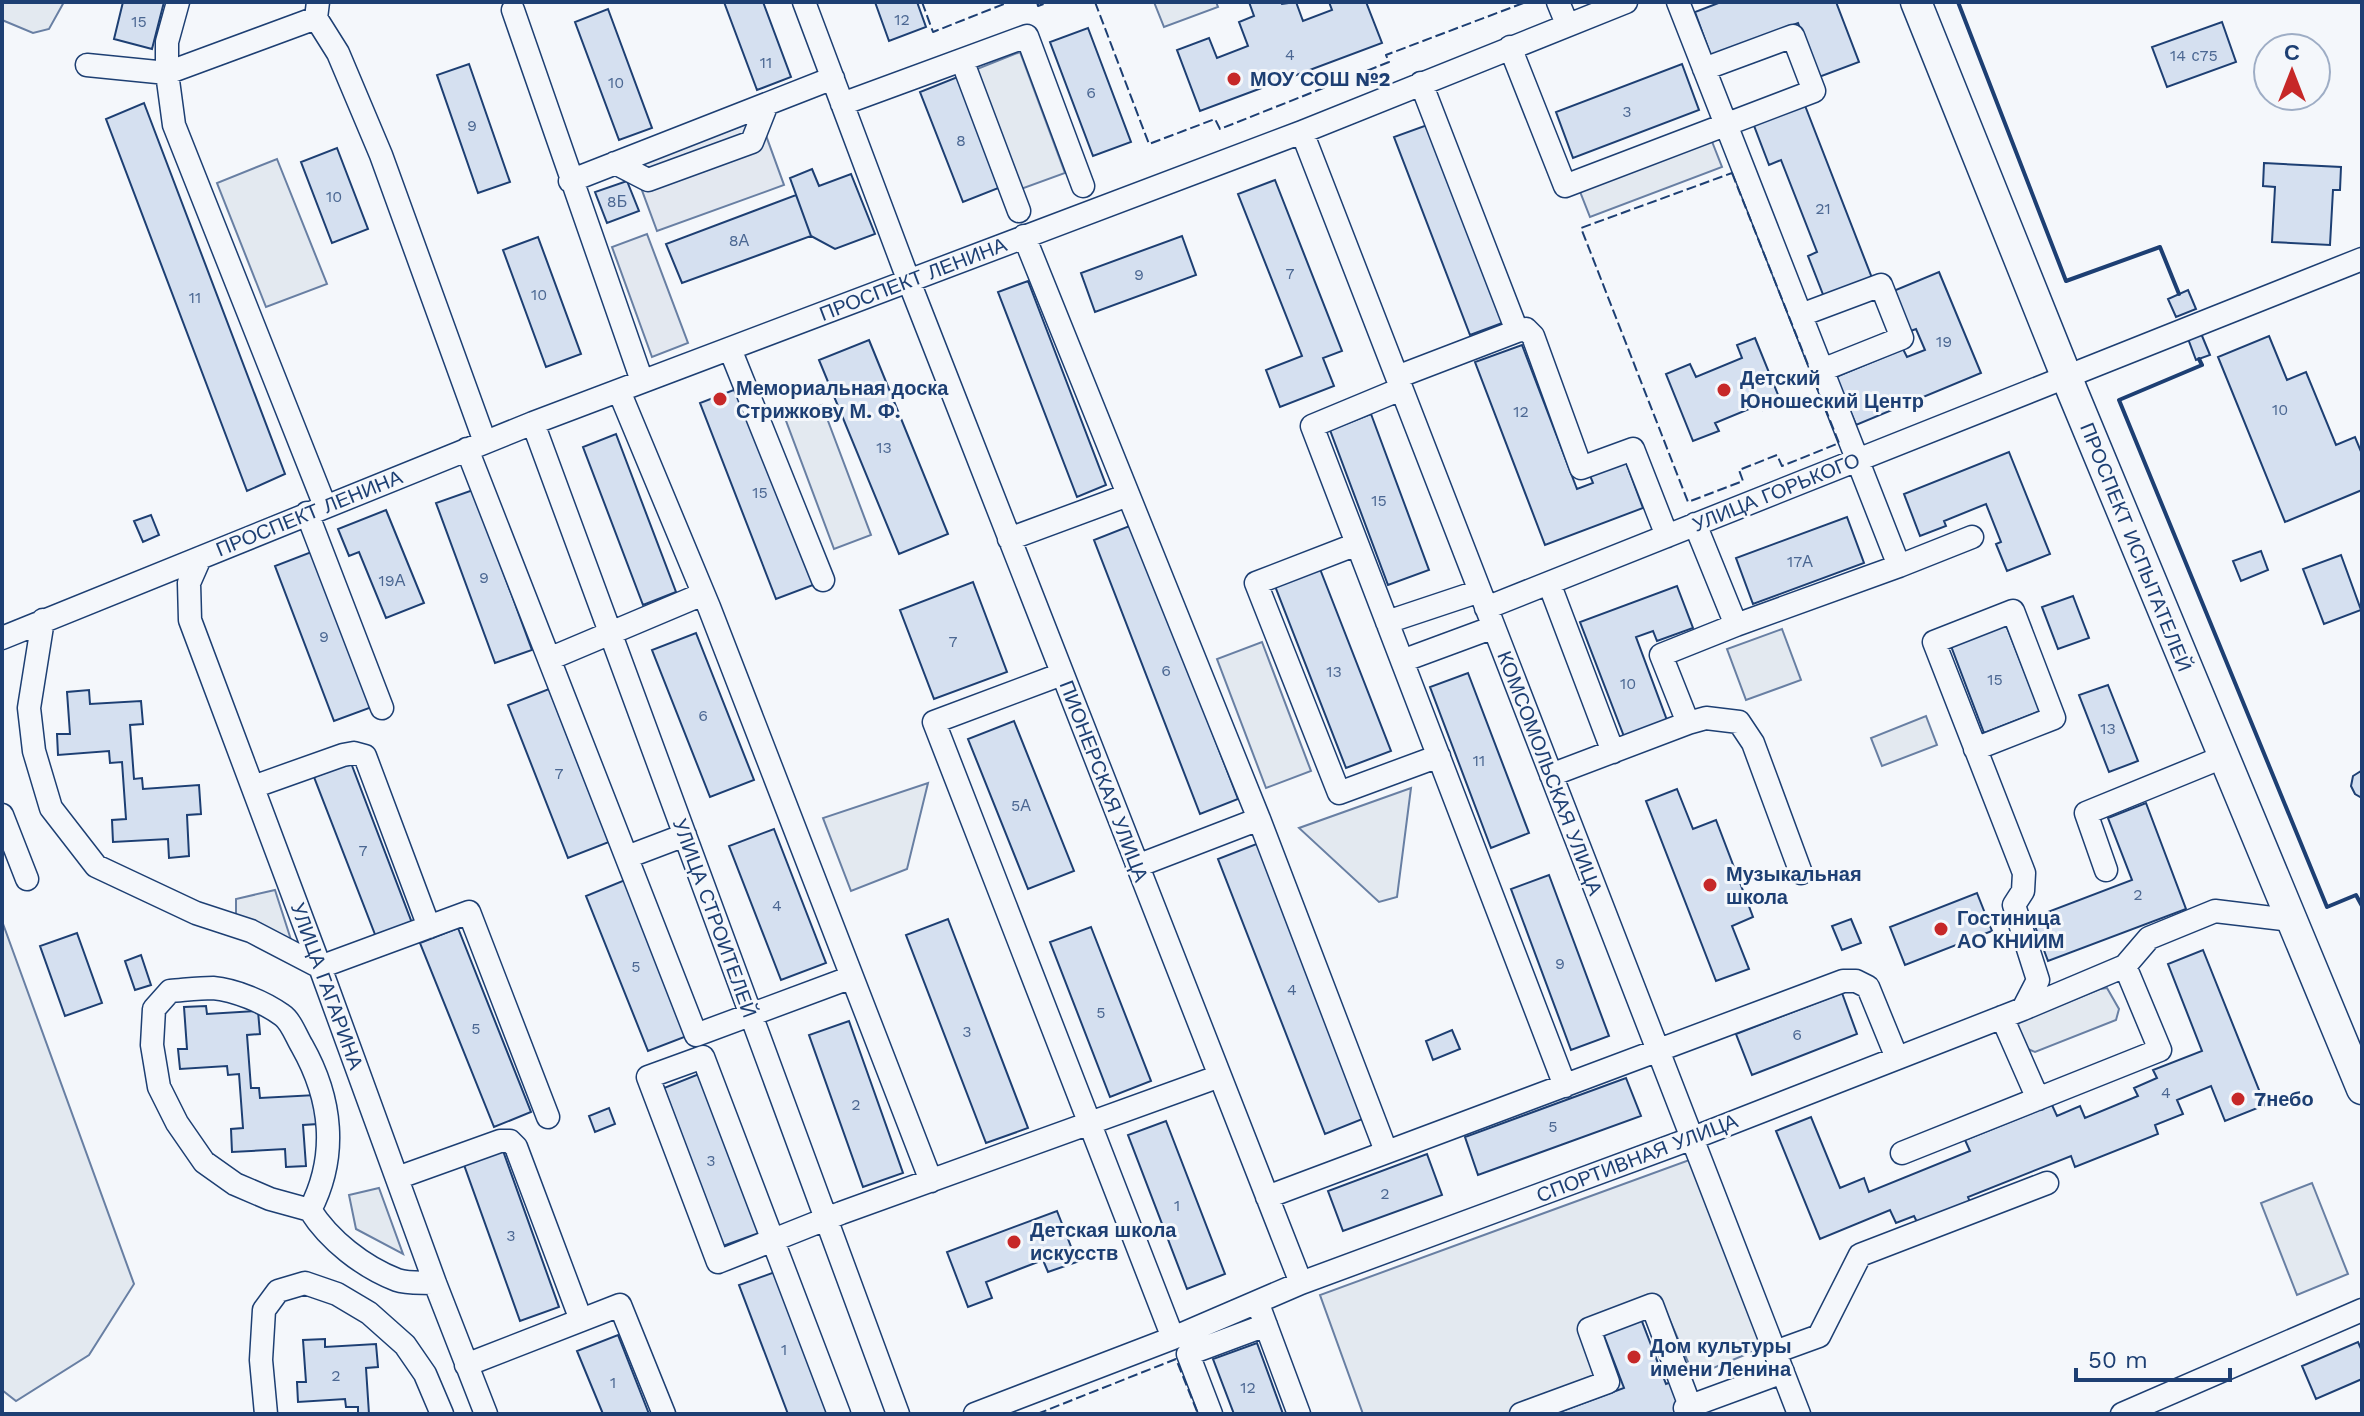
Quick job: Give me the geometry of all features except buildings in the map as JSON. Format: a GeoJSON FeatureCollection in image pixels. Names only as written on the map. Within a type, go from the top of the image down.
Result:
{"type":"FeatureCollection","features":[{"type":"Feature","properties":{"kind":"main road","name":"ПРОСПЕКТ ИСПЫТАТЕЛЕЙ"},"geometry":{"type":"LineString","coordinates":[[1916,2],[2066,376],[2362,1089]]}},
{"type":"Feature","properties":{"kind":"street"},"geometry":{"type":"LineString","coordinates":[[178,2],[167,42],[167,73],[174,125],[316,510],[382,708]]}},
{"type":"Feature","properties":{"kind":"street","name":"ПИОНЕРСКАЯ УЛИЦА"},"geometry":{"type":"LineString","coordinates":[[804,2],[908,279],[1301,1283]]}},
{"type":"Feature","properties":{"kind":"street"},"geometry":{"type":"LineString","coordinates":[[1558,2],[1567,24]]}},
{"type":"Feature","properties":{"kind":"street","name":"ПРОСПЕКТ ЛЕНИНА"},"geometry":{"type":"LineString","coordinates":[[2,638],[533,423],[1302,132],[1626,2]]}},
{"type":"Feature","properties":{"kind":"street"},"geometry":{"type":"LineString","coordinates":[[1678,2],[1899,566]]}},
{"type":"Feature","properties":{"kind":"street"},"geometry":{"type":"LineString","coordinates":[[87,65],[167,73],[317,10],[381,155],[549,659],[696,1035],[852,977]]}},
{"type":"Feature","properties":{"kind":"street"},"geometry":{"type":"LineString","coordinates":[[513,10],[642,381]]}},
{"type":"Feature","properties":{"kind":"street"},"geometry":{"type":"LineString","coordinates":[[842,104],[1027,36],[1083,186]]}},
{"type":"Feature","properties":{"kind":"street"},"geometry":{"type":"LineString","coordinates":[[1510,47],[1565,186],[1814,91],[1793,36],[1704,69]]}},
{"type":"Feature","properties":{"kind":"street"},"geometry":{"type":"LineString","coordinates":[[962,60],[1019,211]]}},
{"type":"Feature","properties":{"kind":"street"},"geometry":{"type":"LineString","coordinates":[[570,181],[833,78]]}},
{"type":"Feature","properties":{"kind":"street"},"geometry":{"type":"LineString","coordinates":[[1421,83],[1517,331]]}},
{"type":"Feature","properties":{"kind":"street","name":"КОМСОМОЛЬСКАЯ УЛИЦА"},"geometry":{"type":"LineString","coordinates":[[1302,132],[1799,1414]]}},
{"type":"Feature","properties":{"kind":"street"},"geometry":{"type":"LineString","coordinates":[[1024,236],[1259,819],[1386,1151]]}},
{"type":"Feature","properties":{"kind":"street","name":"УЛИЦА ГОРЬКОГО"},"geometry":{"type":"LineString","coordinates":[[1486,609],[2362,259]]}},
{"type":"Feature","properties":{"kind":"street"},"geometry":{"type":"LineString","coordinates":[[1801,315],[1881,285],[1902,338],[1822,370]]}},
{"type":"Feature","properties":{"kind":"street"},"geometry":{"type":"LineString","coordinates":[[1565,1086],[1312,426],[1399,383],[1526,329],[1533,336],[1581,468],[1633,449],[1667,536]]}},
{"type":"Feature","properties":{"kind":"street"},"geometry":{"type":"LineString","coordinates":[[730,349],[823,580]]}},
{"type":"Feature","properties":{"kind":"street"},"geometry":{"type":"LineString","coordinates":[[619,391],[703,594],[931,1181]]}},
{"type":"Feature","properties":{"kind":"street","name":"УЛИЦА СТРОИТЕЛЕЙ"},"geometry":{"type":"LineString","coordinates":[[533,423],[898,1414]]}},
{"type":"Feature","properties":{"kind":"street"},"geometry":{"type":"LineString","coordinates":[[1009,539],[1128,495]]}},
{"type":"Feature","properties":{"kind":"street"},"geometry":{"type":"LineString","coordinates":[[1695,524],[1736,625]]}},
{"type":"Feature","properties":{"kind":"street"},"geometry":{"type":"LineString","coordinates":[[1688,723],[1661,655],[1972,537]]}},
{"type":"Feature","properties":{"kind":"street"},"geometry":{"type":"LineString","coordinates":[[1357,544],[1256,583],[1339,793],[1439,756]]}},
{"type":"Feature","properties":{"kind":"street","name":"УЛИЦА ГАГАРИНА"},"geometry":{"type":"LineString","coordinates":[[200,558],[189,583],[190,620],[486,1414]]}},
{"type":"Feature","properties":{"kind":"street"},"geometry":{"type":"LineString","coordinates":[[1549,583],[1613,752]]}},
{"type":"Feature","properties":{"kind":"street"},"geometry":{"type":"LineString","coordinates":[[549,659],[703,594]]}},
{"type":"Feature","properties":{"kind":"street"},"geometry":{"type":"LineString","coordinates":[[1387,622],[1486,609]]}},
{"type":"Feature","properties":{"kind":"street"},"geometry":{"type":"LineString","coordinates":[[1402,661],[1486,609]]}},
{"type":"Feature","properties":{"kind":"street"},"geometry":{"type":"LineString","coordinates":[[1975,749],[2054,718],[2013,611],[1934,642],[1975,749],[2024,873],[2023,891],[2014,905],[2038,980],[2012,1013],[2038,1099]]}},
{"type":"Feature","properties":{"kind":"street"},"geometry":{"type":"LineString","coordinates":[[43,620],[29,708],[34,751],[51,808],[96,866],[183,908],[251,931],[320,967],[469,912],[548,1117]]}},
{"type":"Feature","properties":{"kind":"street"},"geometry":{"type":"LineString","coordinates":[[1062,674],[934,722],[1173,1338]]}},
{"type":"Feature","properties":{"kind":"street"},"geometry":{"type":"LineString","coordinates":[[1551,775],[1688,723],[1706,718],[1739,722],[1753,743],[1801,873]]}},
{"type":"Feature","properties":{"kind":"street"},"geometry":{"type":"LineString","coordinates":[[253,787],[343,755],[354,753],[365,756],[429,927]]}},
{"type":"Feature","properties":{"kind":"street"},"geometry":{"type":"LineString","coordinates":[[2106,870],[2086,813],[2223,757]]}},
{"type":"Feature","properties":{"kind":"street"},"geometry":{"type":"LineString","coordinates":[[2,815],[27,879]]}},
{"type":"Feature","properties":{"kind":"street"},"geometry":{"type":"LineString","coordinates":[[1137,866],[1259,819]]}},
{"type":"Feature","properties":{"kind":"street"},"geometry":{"type":"LineString","coordinates":[[627,857],[685,835]]}},
{"type":"Feature","properties":{"kind":"street","name":"СПОРТИВНАЯ УЛИЦА"},"geometry":{"type":"LineString","coordinates":[[975,1414],[1173,1338],[1257,1300],[1693,1138],[2012,1013],[2125,966],[2149,938],[2215,911],[2290,920]]}},
{"type":"Feature","properties":{"kind":"street"},"geometry":{"type":"LineString","coordinates":[[1902,1153],[2160,1050],[2125,966]]}},
{"type":"Feature","properties":{"kind":"street"},"geometry":{"type":"LineString","coordinates":[[1267,1197],[1843,981],[1856,981],[1868,987],[1897,1058]]}},
{"type":"Feature","properties":{"kind":"street"},"geometry":{"type":"LineString","coordinates":[[310,1210],[322,1186],[330,1139],[326,1107],[308,1057],[285,1017],[255,1000],[216,988],[170,991],[154,1009],[152,1045],[159,1087],[177,1123],[204,1162],[235,1184],[270,1199],[310,1210],[320,1226],[352,1255],[399,1282],[435,1283]]}},
{"type":"Feature","properties":{"kind":"street"},"geometry":{"type":"LineString","coordinates":[[839,1414],[772,1240],[703,1057],[648,1077],[718,1262],[772,1240],[826,1219],[1220,1076]]}},
{"type":"Feature","properties":{"kind":"street"},"geometry":{"type":"LineString","coordinates":[[397,1178],[500,1141],[510,1141],[516,1147],[581,1320]]}},
{"type":"Feature","properties":{"kind":"street"},"geometry":{"type":"LineString","coordinates":[[1521,1414],[1608,1382],[1589,1329],[1652,1305],[1689,1409],[1779,1362],[1819,1336],[1860,1255],[2047,1183]]}},
{"type":"Feature","properties":{"kind":"street"},"geometry":{"type":"LineString","coordinates":[[266,1414],[261,1360],[264,1310],[278,1291],[305,1283],[337,1294],[369,1313],[405,1345],[425,1374],[442,1414]]}},
{"type":"Feature","properties":{"kind":"street"},"geometry":{"type":"LineString","coordinates":[[1257,1300],[1299,1414]]}},
{"type":"Feature","properties":{"kind":"street"},"geometry":{"type":"LineString","coordinates":[[466,1365],[620,1305],[664,1414]]}},
{"type":"Feature","properties":{"kind":"street"},"geometry":{"type":"LineString","coordinates":[[2122,1414],[2362,1310]]}},
{"type":"Feature","properties":{"kind":"street"},"geometry":{"type":"LineString","coordinates":[[1211,1414],[1188,1354],[1266,1325]]}},
{"type":"Feature","properties":{"kind":"shaded area"},"geometry":{"type":"Polygon","coordinates":[[[2,2],[64,2],[49,29],[33,33],[2,20],[2,2]]]}},
{"type":"Feature","properties":{"kind":"shaded area"},"geometry":{"type":"Polygon","coordinates":[[[1154,2],[1216,2],[1218,7],[1164,27],[1154,2]]]}},
{"type":"Feature","properties":{"kind":"shaded area"},"geometry":{"type":"Polygon","coordinates":[[[1020,52],[1065,173],[1021,189],[977,69],[1020,52]]]}},
{"type":"Feature","properties":{"kind":"shaded area"},"geometry":{"type":"Polygon","coordinates":[[[760,119],[784,185],[657,231],[633,166],[760,119]]]}},
{"type":"Feature","properties":{"kind":"shaded area"},"geometry":{"type":"Polygon","coordinates":[[[1711,139],[1722,167],[1590,217],[1579,189],[1711,139]]]}},
{"type":"Feature","properties":{"kind":"shaded area"},"geometry":{"type":"Polygon","coordinates":[[[277,159],[327,284],[266,307],[217,183],[277,159]]]}},
{"type":"Feature","properties":{"kind":"shaded area"},"geometry":{"type":"Polygon","coordinates":[[[647,234],[688,343],[652,357],[612,247],[647,234]]]}},
{"type":"Feature","properties":{"kind":"shaded area"},"geometry":{"type":"Polygon","coordinates":[[[822,405],[871,535],[834,549],[785,418],[822,405]]]}},
{"type":"Feature","properties":{"kind":"shaded area"},"geometry":{"type":"Polygon","coordinates":[[[1782,629],[1801,680],[1746,700],[1727,649],[1782,629]]]}},
{"type":"Feature","properties":{"kind":"shaded area"},"geometry":{"type":"Polygon","coordinates":[[[1262,642],[1311,771],[1266,788],[1217,659],[1262,642]]]}},
{"type":"Feature","properties":{"kind":"shaded area"},"geometry":{"type":"Polygon","coordinates":[[[1926,716],[1937,745],[1882,766],[1871,738],[1926,716]]]}},
{"type":"Feature","properties":{"kind":"shaded area"},"geometry":{"type":"Polygon","coordinates":[[[928,783],[907,869],[851,891],[823,818],[928,783]]]}},
{"type":"Feature","properties":{"kind":"shaded area"},"geometry":{"type":"Polygon","coordinates":[[[1411,788],[1397,897],[1379,902],[1299,828],[1411,788]]]}},
{"type":"Feature","properties":{"kind":"shaded area"},"geometry":{"type":"Polygon","coordinates":[[[275,890],[293,946],[236,916],[236,899],[275,890]]]}},
{"type":"Feature","properties":{"kind":"shaded area"},"geometry":{"type":"Polygon","coordinates":[[[2,921],[134,1284],[89,1355],[16,1401],[2,1390],[2,921]]]}},
{"type":"Feature","properties":{"kind":"shaded area"},"geometry":{"type":"Polygon","coordinates":[[[2107,988],[2119,1009],[2116,1020],[2035,1052],[2028,1049],[2017,1029],[2019,1022],[2107,988]]]}},
{"type":"Feature","properties":{"kind":"shaded area"},"geometry":{"type":"Polygon","coordinates":[[[1692,1159],[1764,1347],[1694,1376],[1665,1309],[1641,1319],[1677,1414],[1363,1414],[1320,1295],[1692,1159]]]}},
{"type":"Feature","properties":{"kind":"shaded area"},"geometry":{"type":"Polygon","coordinates":[[[2312,1183],[2348,1274],[2297,1295],[2261,1203],[2312,1183]]]}},
{"type":"Feature","properties":{"kind":"shaded area"},"geometry":{"type":"Polygon","coordinates":[[[379,1188],[403,1254],[356,1229],[349,1195],[379,1188]]]}},
{"type":"Feature","properties":{"kind":"fence"},"geometry":{"type":"LineString","coordinates":[[922,2],[933,32],[1009,2]]}},
{"type":"Feature","properties":{"kind":"fence"},"geometry":{"type":"LineString","coordinates":[[1037,2],[1038,6],[1049,2]]}},
{"type":"Feature","properties":{"kind":"fence"},"geometry":{"type":"LineString","coordinates":[[1095,2],[1149,144],[1215,119],[1220,129],[1389,62],[1386,55],[1526,2]]}},
{"type":"Feature","properties":{"kind":"fence"},"geometry":{"type":"LineString","coordinates":[[1732,173],[1839,443],[1782,466],[1777,455],[1739,470],[1743,481],[1688,502],[1581,228],[1732,173]]}},
{"type":"Feature","properties":{"kind":"fence"},"geometry":{"type":"LineString","coordinates":[[1037,1414],[1176,1359],[1198,1414]]}},
{"type":"Feature","properties":{"kind":"wall"},"geometry":{"type":"LineString","coordinates":[[1958,2],[2066,281],[2160,247],[2179,294]]}},
{"type":"Feature","properties":{"kind":"wall"},"geometry":{"type":"LineString","coordinates":[[2199,359],[2202,365],[2119,400],[2327,907],[2356,895],[2362,906]]}},
{"type":"Feature","properties":{"kind":"place","name":"МОУ СОШ №2"},"geometry":{"type":"Point","coordinates":[1234,79]}},
{"type":"Feature","properties":{"kind":"place","name":"Детский Юношеский Центр"},"geometry":{"type":"Point","coordinates":[1724,390]}},
{"type":"Feature","properties":{"kind":"place","name":"Мемориальная доска Стрижкову М. Ф."},"geometry":{"type":"Point","coordinates":[720,399]}},
{"type":"Feature","properties":{"kind":"place","name":"Музыкальная школа"},"geometry":{"type":"Point","coordinates":[1710,885]}},
{"type":"Feature","properties":{"kind":"place","name":"Гостиница АО КНИИМ"},"geometry":{"type":"Point","coordinates":[1941,929]}},
{"type":"Feature","properties":{"kind":"place","name":"7небо"},"geometry":{"type":"Point","coordinates":[2238,1099]}},
{"type":"Feature","properties":{"kind":"place","name":"Детская школа искусств"},"geometry":{"type":"Point","coordinates":[1014,1242]}},
{"type":"Feature","properties":{"kind":"place","name":"Дом культуры имени Ленина"},"geometry":{"type":"Point","coordinates":[1634,1357]}}]}
